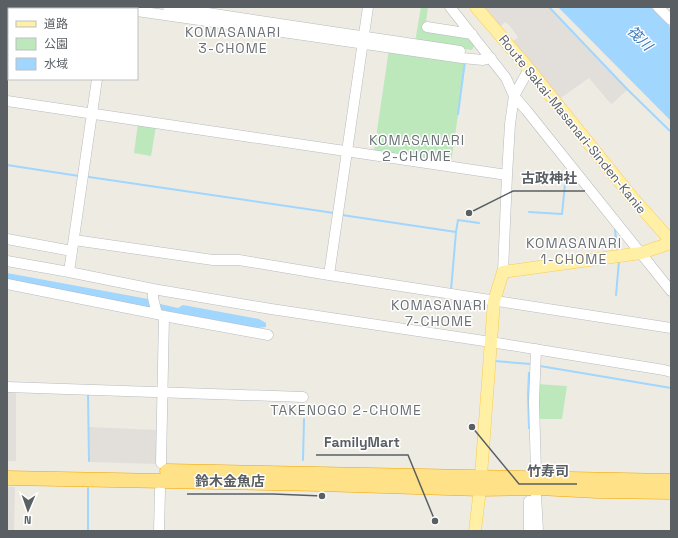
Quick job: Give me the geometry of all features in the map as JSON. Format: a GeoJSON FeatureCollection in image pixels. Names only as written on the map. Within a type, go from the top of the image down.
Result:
{"type":"FeatureCollection","features":[{"type":"Feature","properties":{"kind":"highway"},"geometry":{"type":"LineString","coordinates":[[7,468],[480,483],[597,491],[671,492]]}},
{"type":"Feature","properties":{"kind":"highway"},"geometry":{"type":"LineString","coordinates":[[7,478],[311,484],[671,481]]}},
{"type":"Feature","properties":{"kind":"main road","name":"Route Sakai-Masanari-Sinden-Kanie"},"geometry":{"type":"LineString","coordinates":[[476,7],[529,69],[605,165],[671,242],[640,253],[503,272]]}},
{"type":"Feature","properties":{"kind":"main road"},"geometry":{"type":"LineString","coordinates":[[476,531],[494,301],[503,272]]}},
{"type":"Feature","properties":{"kind":"street"},"geometry":{"type":"LineString","coordinates":[[168,7],[483,60],[488,55]]}},
{"type":"Feature","properties":{"kind":"street"},"geometry":{"type":"LineString","coordinates":[[329,275],[368,7]]}},
{"type":"Feature","properties":{"kind":"street"},"geometry":{"type":"LineString","coordinates":[[450,7],[506,78],[514,96],[528,111],[671,291]]}},
{"type":"Feature","properties":{"kind":"street"},"geometry":{"type":"LineString","coordinates":[[658,7],[671,20]]}},
{"type":"Feature","properties":{"kind":"street"},"geometry":{"type":"LineString","coordinates":[[138,11],[363,40]]}},
{"type":"Feature","properties":{"kind":"street"},"geometry":{"type":"LineString","coordinates":[[427,27],[472,34]]}},
{"type":"Feature","properties":{"kind":"street"},"geometry":{"type":"LineString","coordinates":[[503,272],[510,124],[514,96],[529,69]]}},
{"type":"Feature","properties":{"kind":"street"},"geometry":{"type":"LineString","coordinates":[[69,272],[97,80]]}},
{"type":"Feature","properties":{"kind":"street"},"geometry":{"type":"LineString","coordinates":[[7,101],[507,176]]}},
{"type":"Feature","properties":{"kind":"street"},"geometry":{"type":"LineString","coordinates":[[7,239],[72,251]]}},
{"type":"Feature","properties":{"kind":"street"},"geometry":{"type":"LineString","coordinates":[[74,240],[213,260],[239,260],[671,328]]}},
{"type":"Feature","properties":{"kind":"street"},"geometry":{"type":"LineString","coordinates":[[7,261],[69,272],[153,294],[271,309],[491,342],[671,372]]}},
{"type":"Feature","properties":{"kind":"street"},"geometry":{"type":"LineString","coordinates":[[7,284],[268,335]]}},
{"type":"Feature","properties":{"kind":"street"},"geometry":{"type":"LineString","coordinates":[[153,294],[159,313],[163,392],[161,463]]}},
{"type":"Feature","properties":{"kind":"street"},"geometry":{"type":"LineString","coordinates":[[536,349],[534,402],[536,472]]}},
{"type":"Feature","properties":{"kind":"street"},"geometry":{"type":"LineString","coordinates":[[7,387],[303,397]]}},
{"type":"Feature","properties":{"kind":"street"},"geometry":{"type":"LineString","coordinates":[[159,531],[160,490]]}},
{"type":"Feature","properties":{"kind":"street"},"geometry":{"type":"LineString","coordinates":[[530,531],[533,498],[538,531]]}},
{"type":"Feature","properties":{"kind":"shaded area"},"geometry":{"type":"Polygon","coordinates":[[[488,7],[548,7],[627,90],[612,104],[589,78],[558,100],[511,43],[518,37],[509,25],[505,22],[499,28],[484,10],[488,7]]]}},
{"type":"Feature","properties":{"kind":"shaded area"},"geometry":{"type":"Polygon","coordinates":[[[7,390],[16,390],[16,461],[7,461],[7,390]]]}},
{"type":"Feature","properties":{"kind":"shaded area"},"geometry":{"type":"Polygon","coordinates":[[[89,427],[158,430],[158,464],[90,462],[89,427]]]}},
{"type":"Feature","properties":{"kind":"shaded area"},"geometry":{"type":"Polygon","coordinates":[[[7,487],[15,487],[14,531],[7,531],[7,487]]]}},
{"type":"Feature","properties":{"kind":"green space"},"geometry":{"type":"Polygon","coordinates":[[[421,7],[428,7],[425,30],[470,36],[475,44],[472,50],[415,42],[421,7]]]}},
{"type":"Feature","properties":{"kind":"green space"},"geometry":{"type":"Polygon","coordinates":[[[389,49],[466,60],[451,163],[374,151],[389,49]]]}},
{"type":"Feature","properties":{"kind":"green space"},"geometry":{"type":"Polygon","coordinates":[[[138,123],[156,126],[151,156],[134,153],[138,123]]]}},
{"type":"Feature","properties":{"kind":"green space"},"geometry":{"type":"Polygon","coordinates":[[[537,384],[567,386],[562,419],[538,419],[537,384]]]}},
{"type":"Feature","properties":{"kind":"water","name":"筏川"},"geometry":{"type":"Polygon","coordinates":[[[558,7],[651,7],[671,28],[671,121],[558,7]]]}},
{"type":"Feature","properties":{"kind":"water"},"geometry":{"type":"Polygon","coordinates":[[[7,273],[148,299],[156,303],[178,308],[183,305],[259,319],[266,323],[266,327],[257,328],[7,281],[7,273]]]}},
{"type":"Feature","properties":{"kind":"water"},"geometry":{"type":"Polygon","coordinates":[[[528,372],[530,372],[530,429],[528,429],[528,372]]]}},
{"type":"Feature","properties":{"kind":"waterway"},"geometry":{"type":"LineString","coordinates":[[549,7],[627,89],[671,132]]}},
{"type":"Feature","properties":{"kind":"waterway"},"geometry":{"type":"LineString","coordinates":[[458,114],[465,61]]}},
{"type":"Feature","properties":{"kind":"waterway"},"geometry":{"type":"LineString","coordinates":[[7,165],[79,176]]}},
{"type":"Feature","properties":{"kind":"waterway"},"geometry":{"type":"LineString","coordinates":[[89,177],[334,213]]}},
{"type":"Feature","properties":{"kind":"waterway"},"geometry":{"type":"LineString","coordinates":[[529,212],[562,214],[565,184],[576,184]]}},
{"type":"Feature","properties":{"kind":"waterway"},"geometry":{"type":"LineString","coordinates":[[342,215],[456,232],[458,220],[479,223]]}},
{"type":"Feature","properties":{"kind":"waterway"},"geometry":{"type":"LineString","coordinates":[[615,229],[617,249]]}},
{"type":"Feature","properties":{"kind":"waterway"},"geometry":{"type":"LineString","coordinates":[[451,290],[456,232]]}},
{"type":"Feature","properties":{"kind":"waterway"},"geometry":{"type":"LineString","coordinates":[[616,295],[619,261]]}},
{"type":"Feature","properties":{"kind":"waterway"},"geometry":{"type":"LineString","coordinates":[[494,361],[531,364]]}},
{"type":"Feature","properties":{"kind":"waterway"},"geometry":{"type":"LineString","coordinates":[[540,366],[671,388]]}},
{"type":"Feature","properties":{"kind":"waterway"},"geometry":{"type":"LineString","coordinates":[[88,394],[89,461]]}},
{"type":"Feature","properties":{"kind":"waterway"},"geometry":{"type":"LineString","coordinates":[[303,460],[304,419]]}},
{"type":"Feature","properties":{"kind":"waterway"},"geometry":{"type":"LineString","coordinates":[[88,488],[88,531]]}},
{"type":"Feature","properties":{"kind":"place","name":"古政神社"},"geometry":{"type":"Point","coordinates":[469,213]}},
{"type":"Feature","properties":{"kind":"place","name":"竹寿司"},"geometry":{"type":"Point","coordinates":[472,427]}},
{"type":"Feature","properties":{"kind":"place","name":"鈴木金魚店"},"geometry":{"type":"Point","coordinates":[322,496]}},
{"type":"Feature","properties":{"kind":"place","name":"FamilyMart"},"geometry":{"type":"Point","coordinates":[435,521]}},
{"type":"Feature","properties":{"kind":"district","name":"KOMASANARI 3-CHOME"},"geometry":{"type":"Point","coordinates":[233,40]}},
{"type":"Feature","properties":{"kind":"district","name":"KOMASANARI 2-CHOME"},"geometry":{"type":"Point","coordinates":[417,148]}},
{"type":"Feature","properties":{"kind":"district","name":"KOMASANARI 1-CHOME"},"geometry":{"type":"Point","coordinates":[574,252]}},
{"type":"Feature","properties":{"kind":"district","name":"KOMASANARI 7-CHOME"},"geometry":{"type":"Point","coordinates":[439,314]}},
{"type":"Feature","properties":{"kind":"district","name":"TAKENOGO 2-CHOME"},"geometry":{"type":"Point","coordinates":[346,410]}}]}
